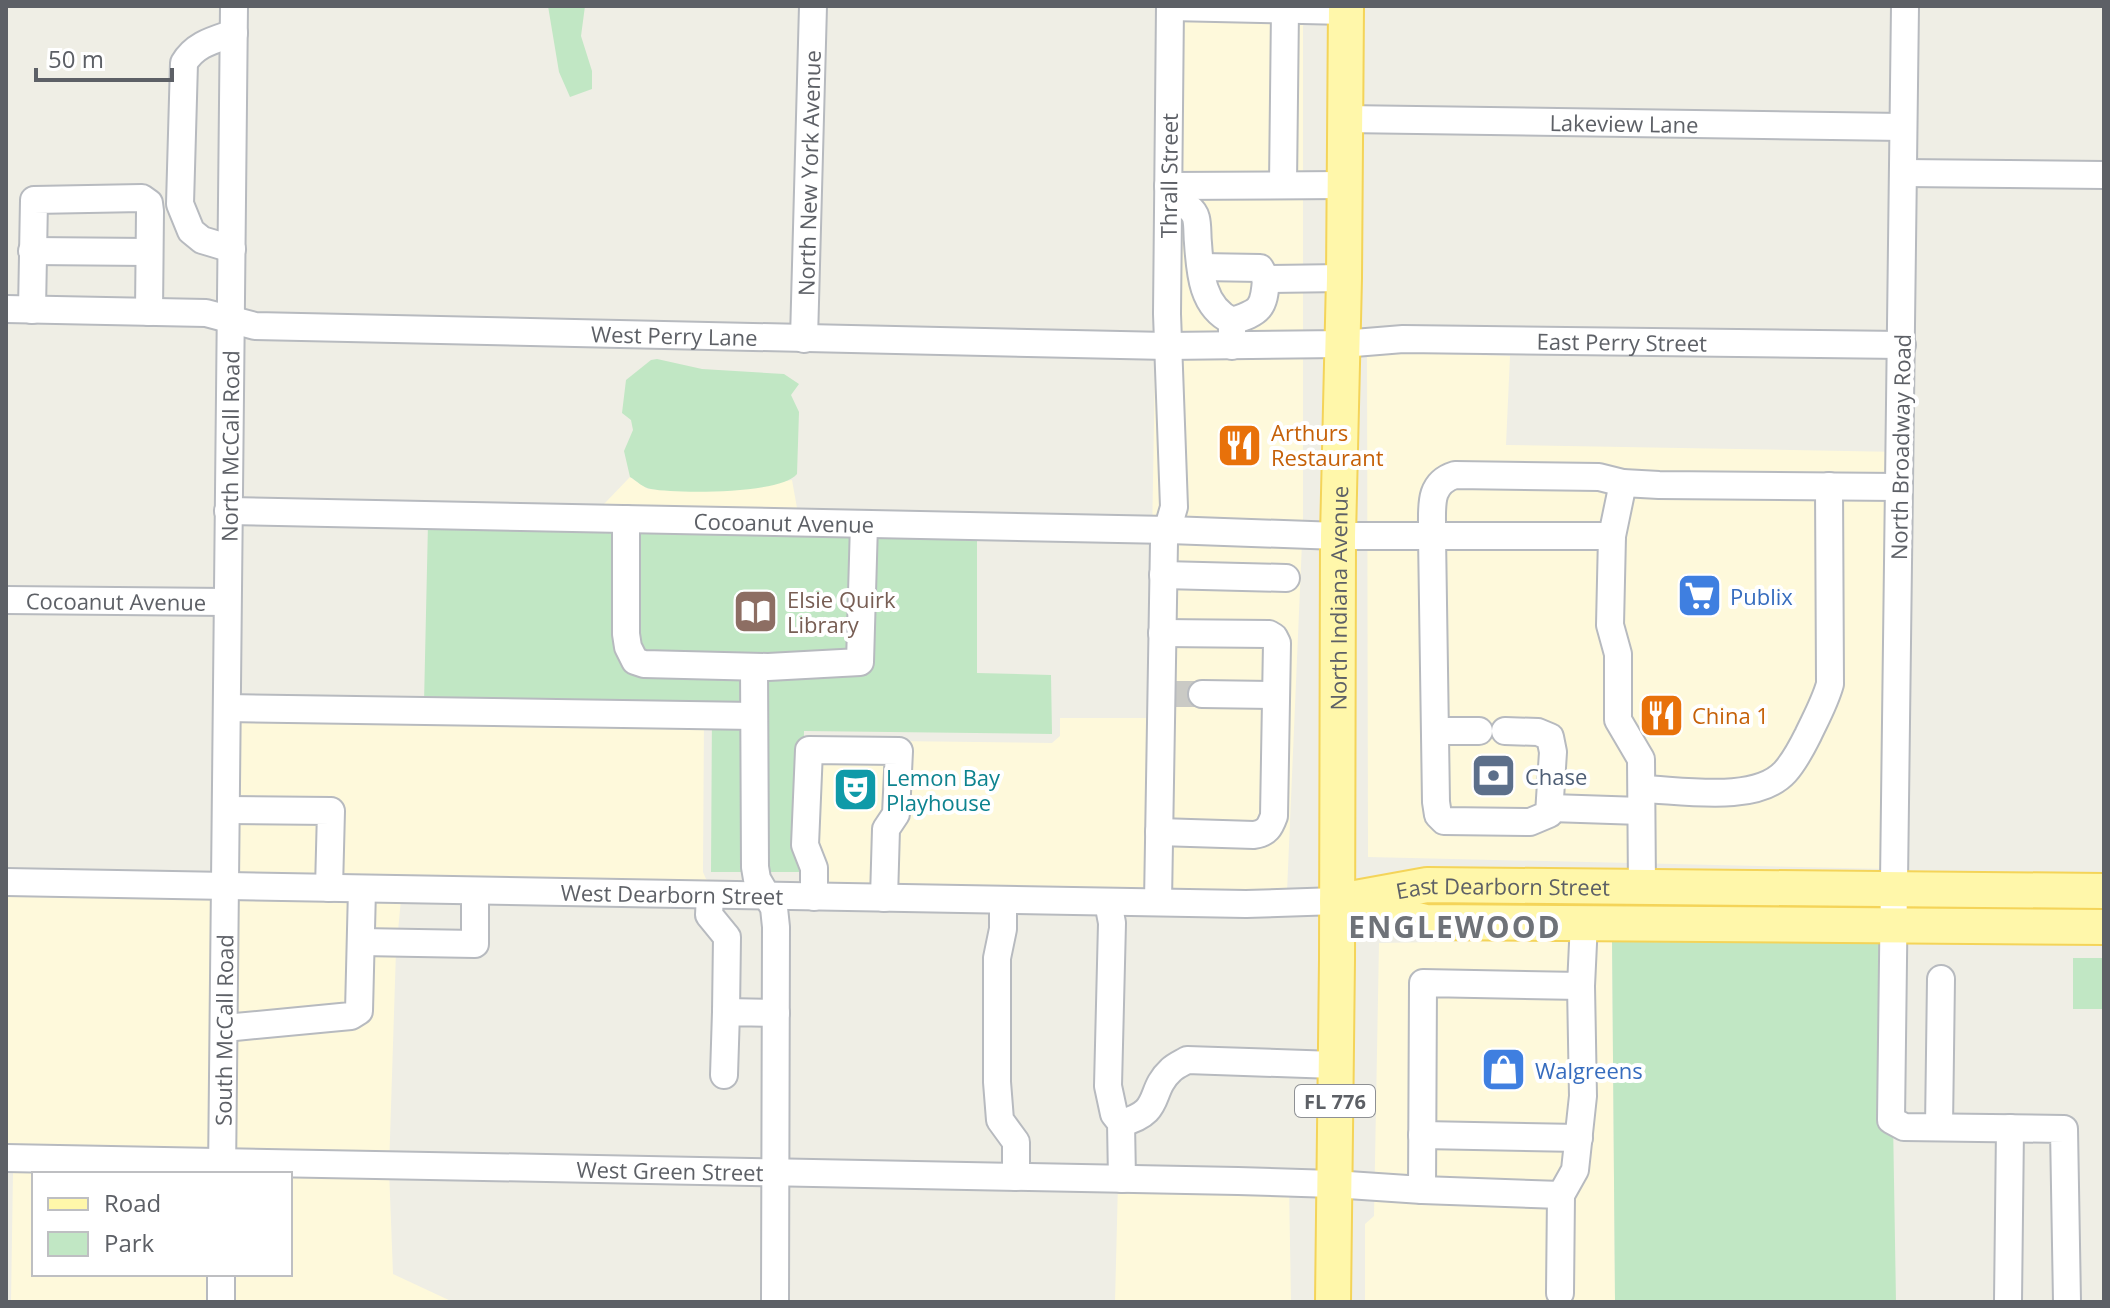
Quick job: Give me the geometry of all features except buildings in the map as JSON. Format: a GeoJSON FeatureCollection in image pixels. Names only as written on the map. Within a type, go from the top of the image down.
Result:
{"type":"FeatureCollection","features":[{"type":"Feature","properties":{"kind":"main road","name":"North Indiana Avenue"},"geometry":{"type":"LineString","coordinates":[[1337,901],[1338,536],[1346,8]]}},
{"type":"Feature","properties":{"kind":"main road","name":"East Dearborn Street"},"geometry":{"type":"LineString","coordinates":[[1337,901],[1427,885],[2104,891]]}},
{"type":"Feature","properties":{"kind":"main road","name":"East Dearborn Street"},"geometry":{"type":"LineString","coordinates":[[1337,901],[1426,922],[2104,927]]}},
{"type":"Feature","properties":{"kind":"main road","name":"FL 776"},"geometry":{"type":"LineString","coordinates":[[1333,1302],[1337,901]]}},
{"type":"Feature","properties":{"kind":"street","name":"North McCall Road"},"geometry":{"type":"LineString","coordinates":[[226,886],[234,6]]}},
{"type":"Feature","properties":{"kind":"street","name":"North New York Avenue"},"geometry":{"type":"LineString","coordinates":[[804,339],[813,6]]}},
{"type":"Feature","properties":{"kind":"street"},"geometry":{"type":"LineString","coordinates":[[1170,6],[1346,8]]}},
{"type":"Feature","properties":{"kind":"street","name":"Thrall Street"},"geometry":{"type":"LineString","coordinates":[[1158,902],[1159,832],[1180,694],[1162,633],[1164,542],[1174,507],[1167,346],[1168,253],[1174,186],[1170,6]]}},
{"type":"Feature","properties":{"kind":"street","name":"North Broadway Road"},"geometry":{"type":"LineString","coordinates":[[1905,6],[1891,1120],[1904,1127],[1939,1127]]}},
{"type":"Feature","properties":{"kind":"street"},"geometry":{"type":"LineString","coordinates":[[1283,184],[1285,9]]}},
{"type":"Feature","properties":{"kind":"street"},"geometry":{"type":"LineString","coordinates":[[232,249],[202,240],[191,231],[180,204],[184,63],[190,52],[201,45],[234,33]]}},
{"type":"Feature","properties":{"kind":"street","name":"Lakeview Lane"},"geometry":{"type":"LineString","coordinates":[[1344,119],[1903,127]]}},
{"type":"Feature","properties":{"kind":"street"},"geometry":{"type":"LineString","coordinates":[[1904,173],[2104,175]]}},
{"type":"Feature","properties":{"kind":"street"},"geometry":{"type":"LineString","coordinates":[[1168,253],[1200,260],[1260,268],[1266,279],[1265,298],[1260,309],[1232,333],[1210,305],[1200,260],[1196,217],[1181,201],[1174,186],[1344,185]]}},
{"type":"Feature","properties":{"kind":"street"},"geometry":{"type":"LineString","coordinates":[[19,310],[32,251],[34,200],[142,198],[149,203],[149,312]]}},
{"type":"Feature","properties":{"kind":"street"},"geometry":{"type":"LineString","coordinates":[[32,251],[149,252]]}},
{"type":"Feature","properties":{"kind":"street"},"geometry":{"type":"LineString","coordinates":[[1266,279],[1344,278]]}},
{"type":"Feature","properties":{"kind":"street","name":"West Perry Lane"},"geometry":{"type":"LineString","coordinates":[[19,310],[206,313],[255,326],[1167,346],[1232,333],[1342,344]]}},
{"type":"Feature","properties":{"kind":"street","name":"East Perry Street"},"geometry":{"type":"LineString","coordinates":[[1342,344],[1403,339],[1902,345]]}},
{"type":"Feature","properties":{"kind":"street"},"geometry":{"type":"LineString","coordinates":[[1435,731],[1538,732],[1550,737],[1553,745],[1549,814],[1536,821],[1444,821],[1438,815],[1436,802],[1432,536],[1434,496],[1437,484],[1443,478],[1455,475],[1599,477],[1623,483],[1899,487]]}},
{"type":"Feature","properties":{"kind":"street"},"geometry":{"type":"LineString","coordinates":[[1623,483],[1612,536],[1610,625],[1618,654],[1617,716],[1641,759],[1642,888]]}},
{"type":"Feature","properties":{"kind":"street"},"geometry":{"type":"LineString","coordinates":[[1551,808],[1733,792],[1767,785],[1784,773],[1803,744],[1826,699],[1830,684],[1829,486]]}},
{"type":"Feature","properties":{"kind":"street","name":"Cocoanut Avenue"},"geometry":{"type":"LineString","coordinates":[[228,511],[1338,536],[1612,536]]}},
{"type":"Feature","properties":{"kind":"street"},"geometry":{"type":"LineString","coordinates":[[626,519],[626,634],[635,661],[644,664],[754,667],[860,662],[864,524]]}},
{"type":"Feature","properties":{"kind":"street"},"geometry":{"type":"LineString","coordinates":[[1163,575],[1286,578]]}},
{"type":"Feature","properties":{"kind":"street","name":"Cocoanut Avenue"},"geometry":{"type":"LineString","coordinates":[[6,600],[227,602]]}},
{"type":"Feature","properties":{"kind":"street"},"geometry":{"type":"LineString","coordinates":[[1159,832],[1263,833],[1270,827],[1274,816],[1277,643],[1269,634],[1162,633]]}},
{"type":"Feature","properties":{"kind":"street"},"geometry":{"type":"LineString","coordinates":[[754,667],[755,867],[757,879],[774,908],[776,927],[775,1302]]}},
{"type":"Feature","properties":{"kind":"street"},"geometry":{"type":"LineString","coordinates":[[1180,694],[1276,695]]}},
{"type":"Feature","properties":{"kind":"street"},"geometry":{"type":"LineString","coordinates":[[227,708],[754,716]]}},
{"type":"Feature","properties":{"kind":"street"},"geometry":{"type":"LineString","coordinates":[[814,897],[814,868],[805,845],[809,750],[899,751],[896,814],[886,829],[884,898]]}},
{"type":"Feature","properties":{"kind":"street"},"geometry":{"type":"LineString","coordinates":[[227,810],[331,811],[329,888]]}},
{"type":"Feature","properties":{"kind":"street","name":"West Dearborn Street"},"geometry":{"type":"LineString","coordinates":[[6,882],[1246,904],[1337,901]]}},
{"type":"Feature","properties":{"kind":"street","name":"South McCall Road"},"geometry":{"type":"LineString","coordinates":[[222,1168],[226,886]]}},
{"type":"Feature","properties":{"kind":"street"},"geometry":{"type":"LineString","coordinates":[[225,1028],[351,1016],[359,1011],[362,889]]}},
{"type":"Feature","properties":{"kind":"street"},"geometry":{"type":"LineString","coordinates":[[361,942],[475,944],[475,891]]}},
{"type":"Feature","properties":{"kind":"street"},"geometry":{"type":"LineString","coordinates":[[710,895],[709,915],[727,937],[724,1075]]}},
{"type":"Feature","properties":{"kind":"street"},"geometry":{"type":"LineString","coordinates":[[1003,900],[1003,929],[997,958],[997,1082],[1000,1120],[1016,1142],[1016,1177]]}},
{"type":"Feature","properties":{"kind":"street"},"geometry":{"type":"LineString","coordinates":[[1108,902],[1112,923],[1108,1086],[1114,1114],[1121,1123],[1122,1179]]}},
{"type":"Feature","properties":{"kind":"street"},"geometry":{"type":"LineString","coordinates":[[1560,1293],[1561,1195],[1575,1170],[1583,1096],[1581,986],[1584,922]]}},
{"type":"Feature","properties":{"kind":"street"},"geometry":{"type":"LineString","coordinates":[[1941,979],[1939,1127],[2064,1129],[2067,1302]]}},
{"type":"Feature","properties":{"kind":"street"},"geometry":{"type":"LineString","coordinates":[[1422,1190],[1423,983],[1581,986]]}},
{"type":"Feature","properties":{"kind":"street"},"geometry":{"type":"LineString","coordinates":[[726,1012],[776,1013]]}},
{"type":"Feature","properties":{"kind":"street"},"geometry":{"type":"LineString","coordinates":[[1121,1123],[1136,1120],[1151,1109],[1170,1070],[1187,1060],[1335,1065]]}},
{"type":"Feature","properties":{"kind":"street"},"geometry":{"type":"LineString","coordinates":[[2008,1302],[2010,1128]]}},
{"type":"Feature","properties":{"kind":"street"},"geometry":{"type":"LineString","coordinates":[[1422,1135],[1579,1138]]}},
{"type":"Feature","properties":{"kind":"street","name":"West Green Street"},"geometry":{"type":"LineString","coordinates":[[6,1158],[222,1168],[776,1173],[1333,1184],[1561,1195]]}},
{"type":"Feature","properties":{"kind":"street"},"geometry":{"type":"LineString","coordinates":[[221,1276],[221,1302]]}},
{"type":"Feature","properties":{"kind":"shaded area"},"geometry":{"type":"Polygon","coordinates":[[[1161,6],[1303,6],[1303,519],[1287,892],[229,876],[237,710],[704,720],[703,872],[706,879],[711,881],[804,881],[811,740],[1052,743],[1060,736],[1060,718],[1149,718],[1161,6]]]}},
{"type":"Feature","properties":{"kind":"shaded area"},"geometry":{"type":"Polygon","coordinates":[[[1367,352],[1510,356],[1506,445],[1901,452],[1888,869],[1368,857],[1367,352]]]}},
{"type":"Feature","properties":{"kind":"shaded area"},"geometry":{"type":"Polygon","coordinates":[[[630,477],[648,489],[700,491],[730,490],[792,480],[797,508],[813,522],[585,517],[604,504],[630,477]]]}},
{"type":"Feature","properties":{"kind":"shaded area"},"geometry":{"type":"Polygon","coordinates":[[[6,893],[217,896],[213,1172],[32,1172],[32,1276],[212,1276],[211,1302],[11,1302],[13,1172],[6,1171],[6,893]]]}},
{"type":"Feature","properties":{"kind":"shaded area"},"geometry":{"type":"Polygon","coordinates":[[[236,897],[401,900],[396,951],[389,1169],[393,1274],[453,1302],[231,1302],[231,1276],[292,1276],[292,1172],[232,1172],[236,897]]]}},
{"type":"Feature","properties":{"kind":"shaded area"},"geometry":{"type":"Polygon","coordinates":[[[1612,939],[1615,1302],[1365,1302],[1365,1224],[1374,1216],[1379,943],[1612,939]]]}},
{"type":"Feature","properties":{"kind":"shaded area"},"geometry":{"type":"Polygon","coordinates":[[[1118,1183],[1289,1185],[1291,1302],[1115,1302],[1118,1183]]]}},
{"type":"Feature","properties":{"kind":"green space"},"geometry":{"type":"Polygon","coordinates":[[[548,6],[585,6],[581,36],[592,71],[592,89],[570,97],[559,72],[548,6]]]}},
{"type":"Feature","properties":{"kind":"green space"},"geometry":{"type":"Polygon","coordinates":[[[651,360],[702,369],[784,374],[799,384],[791,395],[799,412],[797,474],[787,481],[751,489],[705,492],[651,489],[630,477],[624,451],[633,430],[631,420],[622,413],[626,380],[651,360]]]}},
{"type":"Feature","properties":{"kind":"green space"},"geometry":{"type":"Polygon","coordinates":[[[428,523],[977,535],[977,673],[1051,675],[1052,734],[804,731],[801,872],[711,872],[712,711],[424,703],[428,523]]]}},
{"type":"Feature","properties":{"kind":"green space"},"geometry":{"type":"Polygon","coordinates":[[[1890,937],[1896,1302],[1615,1302],[1612,939],[1890,937]]]}},
{"type":"Feature","properties":{"kind":"green space"},"geometry":{"type":"Polygon","coordinates":[[[2073,958],[2104,958],[2104,1009],[2073,1009],[2073,958]]]}},
{"type":"Feature","properties":{"kind":"tunnel"},"geometry":{"type":"LineString","coordinates":[[1176,694],[1202,694]]}},
{"type":"Feature","properties":{"kind":"place","name":"Arthurs Restaurant"},"geometry":{"type":"Point","coordinates":[1240,445]}},
{"type":"Feature","properties":{"kind":"place","name":"Publix"},"geometry":{"type":"Point","coordinates":[1699,596]}},
{"type":"Feature","properties":{"kind":"place","name":"Elsie Quirk Library"},"geometry":{"type":"Point","coordinates":[756,612]}},
{"type":"Feature","properties":{"kind":"place","name":"China 1"},"geometry":{"type":"Point","coordinates":[1661,715]}},
{"type":"Feature","properties":{"kind":"place","name":"Chase"},"geometry":{"type":"Point","coordinates":[1494,776]}},
{"type":"Feature","properties":{"kind":"place","name":"Lemon Bay Playhouse"},"geometry":{"type":"Point","coordinates":[855,790]}},
{"type":"Feature","properties":{"kind":"place","name":"Walgreens"},"geometry":{"type":"Point","coordinates":[1504,1070]}},
{"type":"Feature","properties":{"kind":"district","name":"ENGLEWOOD"},"geometry":{"type":"Point","coordinates":[1455,926]}}]}
